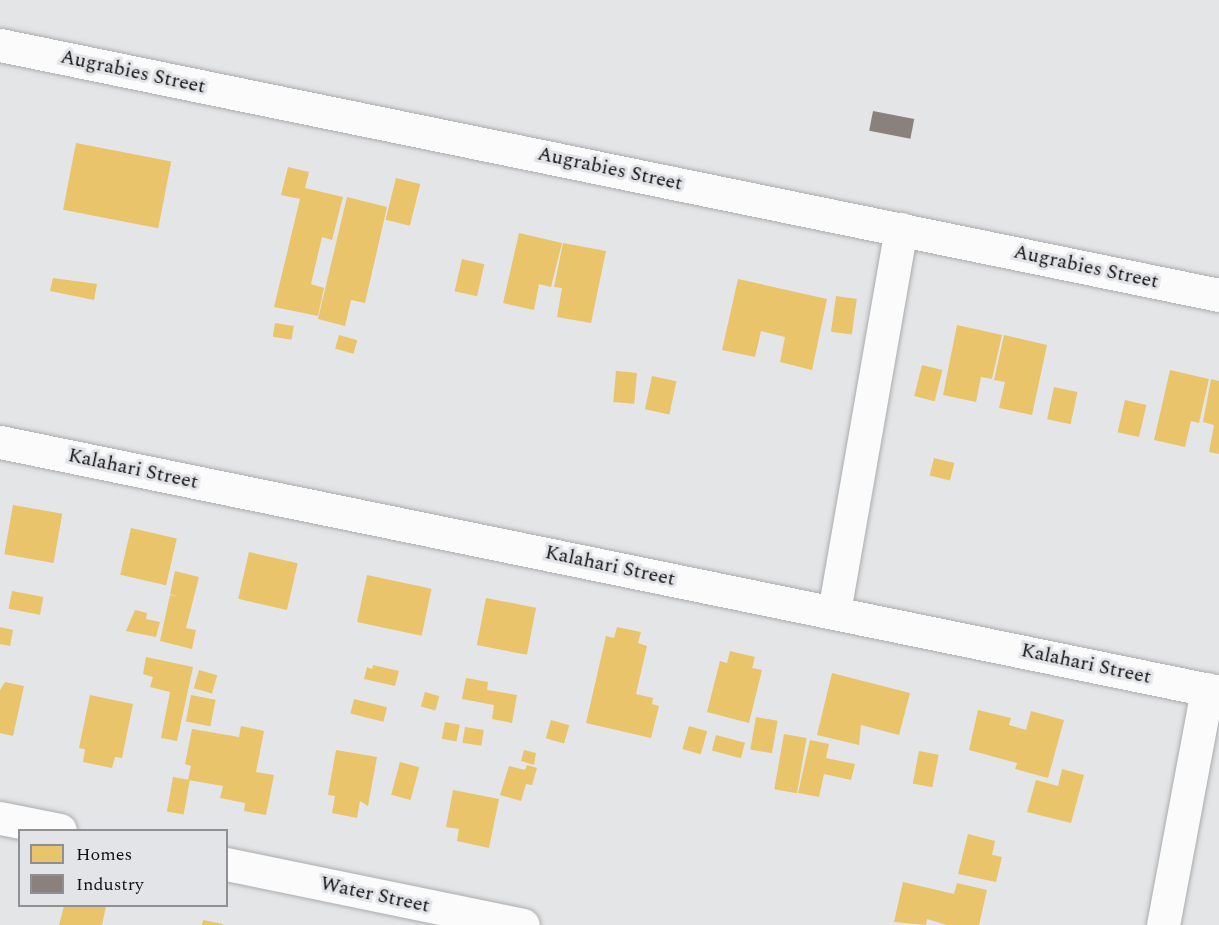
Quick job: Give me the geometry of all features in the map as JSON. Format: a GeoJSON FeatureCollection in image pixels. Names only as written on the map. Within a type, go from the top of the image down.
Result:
{"type":"FeatureCollection","features":[{"type":"Feature","properties":{"kind":"street","name":"Augrabies Street"},"geometry":{"type":"LineString","coordinates":[[0,45],[1219,295]]}},
{"type":"Feature","properties":{"kind":"street"},"geometry":{"type":"LineString","coordinates":[[834,612],[901,229]]}},
{"type":"Feature","properties":{"kind":"street","name":"Kalahari Street"},"geometry":{"type":"LineString","coordinates":[[0,442],[1213,690]]}},
{"type":"Feature","properties":{"kind":"street"},"geometry":{"type":"LineString","coordinates":[[1163,925],[1213,690]]}},
{"type":"Feature","properties":{"kind":"street"},"geometry":{"type":"LineString","coordinates":[[0,818],[51,829]]}},
{"type":"Feature","properties":{"kind":"street","name":"Water Street"},"geometry":{"type":"LineString","coordinates":[[228,864],[523,925]]}},
{"type":"Feature","properties":{"kind":"building: Homes"},"geometry":{"type":"Polygon","coordinates":[[[76,143],[171,162],[158,228],[63,210],[76,143]]]}},
{"type":"Feature","properties":{"kind":"building: Homes"},"geometry":{"type":"Polygon","coordinates":[[[288,167],[309,172],[305,188],[343,197],[332,240],[322,237],[311,284],[324,288],[318,316],[274,307],[300,199],[281,195],[288,167]]]}},
{"type":"Feature","properties":{"kind":"building: Homes"},"geometry":{"type":"Polygon","coordinates":[[[396,178],[420,184],[410,226],[386,220],[396,178]]]}},
{"type":"Feature","properties":{"kind":"building: Homes"},"geometry":{"type":"Polygon","coordinates":[[[347,197],[387,207],[365,303],[351,300],[345,326],[318,319],[347,197]]]}},
{"type":"Feature","properties":{"kind":"building: Homes"},"geometry":{"type":"Polygon","coordinates":[[[519,233],[562,243],[551,287],[539,284],[534,310],[503,303],[519,233]]]}},
{"type":"Feature","properties":{"kind":"building: Homes"},"geometry":{"type":"Polygon","coordinates":[[[563,243],[606,251],[591,323],[557,317],[562,288],[554,287],[563,243]]]}},
{"type":"Feature","properties":{"kind":"building: Homes"},"geometry":{"type":"Polygon","coordinates":[[[462,259],[484,264],[477,296],[455,291],[462,259]]]}},
{"type":"Feature","properties":{"kind":"building: Homes"},"geometry":{"type":"Polygon","coordinates":[[[53,278],[97,284],[94,300],[50,291],[53,278]]]}},
{"type":"Feature","properties":{"kind":"building: Homes"},"geometry":{"type":"Polygon","coordinates":[[[738,279],[827,299],[812,370],[780,362],[785,337],[761,331],[755,357],[722,350],[738,279]]]}},
{"type":"Feature","properties":{"kind":"building: Homes"},"geometry":{"type":"Polygon","coordinates":[[[836,296],[857,299],[852,335],[831,332],[836,296]]]}},
{"type":"Feature","properties":{"kind":"building: Homes"},"geometry":{"type":"Polygon","coordinates":[[[275,323],[294,326],[292,340],[273,337],[275,323]]]}},
{"type":"Feature","properties":{"kind":"building: Homes"},"geometry":{"type":"Polygon","coordinates":[[[957,325],[1002,335],[992,379],[981,377],[976,402],[943,395],[957,325]]]}},
{"type":"Feature","properties":{"kind":"building: Homes"},"geometry":{"type":"Polygon","coordinates":[[[339,335],[357,340],[353,354],[335,348],[339,335]]]}},
{"type":"Feature","properties":{"kind":"building: Homes"},"geometry":{"type":"Polygon","coordinates":[[[1004,335],[1047,345],[1032,415],[999,408],[1005,382],[994,380],[1004,335]]]}},
{"type":"Feature","properties":{"kind":"building: Homes"},"geometry":{"type":"Polygon","coordinates":[[[922,365],[942,370],[935,401],[914,396],[922,365]]]}},
{"type":"Feature","properties":{"kind":"building: Homes"},"geometry":{"type":"Polygon","coordinates":[[[1170,370],[1209,379],[1199,423],[1191,421],[1185,447],[1154,440],[1170,370]]]}},
{"type":"Feature","properties":{"kind":"building: Homes"},"geometry":{"type":"Polygon","coordinates":[[[616,371],[637,373],[634,404],[613,402],[616,371]]]}},
{"type":"Feature","properties":{"kind":"building: Homes"},"geometry":{"type":"Polygon","coordinates":[[[652,376],[676,381],[669,414],[645,409],[652,376]]]}},
{"type":"Feature","properties":{"kind":"building: Homes"},"geometry":{"type":"Polygon","coordinates":[[[1211,379],[1219,381],[1219,454],[1209,452],[1214,425],[1203,422],[1211,379]]]}},
{"type":"Feature","properties":{"kind":"building: Homes"},"geometry":{"type":"Polygon","coordinates":[[[1054,387],[1077,392],[1071,424],[1047,419],[1054,387]]]}},
{"type":"Feature","properties":{"kind":"building: Homes"},"geometry":{"type":"Polygon","coordinates":[[[1125,400],[1146,405],[1139,437],[1118,432],[1125,400]]]}},
{"type":"Feature","properties":{"kind":"building: Homes"},"geometry":{"type":"Polygon","coordinates":[[[934,458],[954,463],[950,481],[930,475],[934,458]]]}},
{"type":"Feature","properties":{"kind":"building: Homes"},"geometry":{"type":"Polygon","coordinates":[[[13,505],[62,514],[54,563],[4,554],[13,505]]]}},
{"type":"Feature","properties":{"kind":"building: Homes"},"geometry":{"type":"Polygon","coordinates":[[[131,528],[177,539],[166,585],[120,575],[131,528]]]}},
{"type":"Feature","properties":{"kind":"building: Homes"},"geometry":{"type":"Polygon","coordinates":[[[249,552],[298,563],[287,610],[238,599],[249,552]]]}},
{"type":"Feature","properties":{"kind":"building: Homes"},"geometry":{"type":"Polygon","coordinates":[[[175,571],[199,577],[186,628],[196,630],[192,649],[160,641],[170,595],[178,596],[170,594],[175,571]]]}},
{"type":"Feature","properties":{"kind":"building: Homes"},"geometry":{"type":"Polygon","coordinates":[[[367,575],[432,589],[422,636],[357,622],[367,575]]]}},
{"type":"Feature","properties":{"kind":"building: Homes"},"geometry":{"type":"Polygon","coordinates":[[[12,591],[43,597],[40,615],[9,609],[12,591]]]}},
{"type":"Feature","properties":{"kind":"building: Homes"},"geometry":{"type":"Polygon","coordinates":[[[486,598],[536,608],[527,655],[477,645],[486,598]]]}},
{"type":"Feature","properties":{"kind":"building: Homes"},"geometry":{"type":"Polygon","coordinates":[[[135,610],[147,613],[146,619],[160,622],[156,637],[126,631],[135,610]]]}},
{"type":"Feature","properties":{"kind":"building: Homes"},"geometry":{"type":"Polygon","coordinates":[[[0,627],[13,630],[10,646],[0,644],[0,627]]]}},
{"type":"Feature","properties":{"kind":"building: Homes"},"geometry":{"type":"Polygon","coordinates":[[[617,627],[641,632],[638,643],[647,646],[636,694],[653,698],[652,704],[659,706],[651,738],[586,723],[606,636],[614,638],[617,627]]]}},
{"type":"Feature","properties":{"kind":"building: Homes"},"geometry":{"type":"Polygon","coordinates":[[[730,651],[755,657],[752,668],[762,670],[749,723],[707,712],[720,661],[727,663],[730,651]]]}},
{"type":"Feature","properties":{"kind":"building: Homes"},"geometry":{"type":"Polygon","coordinates":[[[146,657],[193,667],[177,741],[161,738],[170,692],[150,687],[153,677],[143,674],[146,657]]]}},
{"type":"Feature","properties":{"kind":"building: Homes"},"geometry":{"type":"Polygon","coordinates":[[[373,665],[399,671],[395,686],[364,679],[367,667],[372,669],[373,665]]]}},
{"type":"Feature","properties":{"kind":"building: Homes"},"geometry":{"type":"Polygon","coordinates":[[[199,670],[217,675],[212,694],[194,688],[199,670]]]}},
{"type":"Feature","properties":{"kind":"building: Homes"},"geometry":{"type":"Polygon","coordinates":[[[832,673],[910,693],[899,735],[861,725],[859,745],[817,735],[832,673]]]}},
{"type":"Feature","properties":{"kind":"building: Homes"},"geometry":{"type":"Polygon","coordinates":[[[466,678],[488,682],[487,690],[517,695],[512,723],[492,719],[494,705],[462,699],[466,678]]]}},
{"type":"Feature","properties":{"kind":"building: Homes"},"geometry":{"type":"Polygon","coordinates":[[[5,682],[24,686],[13,736],[0,733],[0,690],[5,682]]]}},
{"type":"Feature","properties":{"kind":"building: Homes"},"geometry":{"type":"Polygon","coordinates":[[[425,692],[439,696],[435,711],[421,706],[425,692]]]}},
{"type":"Feature","properties":{"kind":"building: Homes"},"geometry":{"type":"Polygon","coordinates":[[[90,695],[133,704],[122,758],[115,757],[112,768],[83,762],[85,749],[79,748],[90,695]]]}},
{"type":"Feature","properties":{"kind":"building: Homes"},"geometry":{"type":"Polygon","coordinates":[[[191,695],[216,700],[210,726],[186,722],[191,695]]]}},
{"type":"Feature","properties":{"kind":"building: Homes"},"geometry":{"type":"Polygon","coordinates":[[[354,699],[387,707],[383,722],[350,714],[354,699]]]}},
{"type":"Feature","properties":{"kind":"building: Homes"},"geometry":{"type":"Polygon","coordinates":[[[978,710],[1011,718],[1009,725],[1026,730],[1031,711],[1064,720],[1048,778],[1015,769],[1017,763],[969,750],[978,710]]]}},
{"type":"Feature","properties":{"kind":"building: Homes"},"geometry":{"type":"Polygon","coordinates":[[[756,717],[778,721],[772,753],[750,749],[756,717]]]}},
{"type":"Feature","properties":{"kind":"building: Homes"},"geometry":{"type":"Polygon","coordinates":[[[551,720],[569,725],[564,744],[546,738],[551,720]]]}},
{"type":"Feature","properties":{"kind":"building: Homes"},"geometry":{"type":"Polygon","coordinates":[[[445,722],[460,725],[456,742],[442,739],[445,722]]]}},
{"type":"Feature","properties":{"kind":"building: Homes"},"geometry":{"type":"Polygon","coordinates":[[[241,726],[264,731],[256,772],[274,775],[266,815],[244,811],[245,803],[220,798],[223,786],[188,780],[191,766],[185,764],[192,729],[239,737],[241,726]]]}},
{"type":"Feature","properties":{"kind":"building: Homes"},"geometry":{"type":"Polygon","coordinates":[[[689,726],[707,731],[701,754],[682,749],[689,726]]]}},
{"type":"Feature","properties":{"kind":"building: Homes"},"geometry":{"type":"Polygon","coordinates":[[[465,727],[484,730],[481,746],[462,743],[465,727]]]}},
{"type":"Feature","properties":{"kind":"building: Homes"},"geometry":{"type":"Polygon","coordinates":[[[784,734],[807,738],[797,793],[774,789],[784,734]]]}},
{"type":"Feature","properties":{"kind":"building: Homes"},"geometry":{"type":"Polygon","coordinates":[[[716,735],[745,743],[741,758],[712,750],[716,735]]]}},
{"type":"Feature","properties":{"kind":"building: Homes"},"geometry":{"type":"Polygon","coordinates":[[[810,740],[829,744],[826,758],[855,764],[851,780],[824,774],[819,797],[798,793],[810,740]]]}},
{"type":"Feature","properties":{"kind":"building: Homes"},"geometry":{"type":"Polygon","coordinates":[[[336,750],[377,757],[368,806],[360,801],[357,818],[332,813],[335,796],[328,795],[336,750]]]}},
{"type":"Feature","properties":{"kind":"building: Homes"},"geometry":{"type":"Polygon","coordinates":[[[524,750],[536,753],[534,765],[521,761],[524,750]]]}},
{"type":"Feature","properties":{"kind":"building: Homes"},"geometry":{"type":"Polygon","coordinates":[[[919,751],[939,755],[932,787],[913,783],[919,751]]]}},
{"type":"Feature","properties":{"kind":"building: Homes"},"geometry":{"type":"Polygon","coordinates":[[[400,762],[419,767],[411,800],[391,795],[400,762]]]}},
{"type":"Feature","properties":{"kind":"building: Homes"},"geometry":{"type":"Polygon","coordinates":[[[527,765],[537,768],[532,785],[526,784],[521,801],[500,795],[509,766],[525,770],[527,765]]]}},
{"type":"Feature","properties":{"kind":"building: Homes"},"geometry":{"type":"Polygon","coordinates":[[[1062,769],[1084,775],[1071,823],[1027,812],[1036,780],[1058,786],[1062,769]]]}},
{"type":"Feature","properties":{"kind":"building: Homes"},"geometry":{"type":"Polygon","coordinates":[[[173,777],[190,780],[184,814],[167,811],[173,777]]]}},
{"type":"Feature","properties":{"kind":"building: Homes"},"geometry":{"type":"Polygon","coordinates":[[[453,790],[499,799],[489,848],[457,841],[459,829],[446,827],[453,790]]]}},
{"type":"Feature","properties":{"kind":"building: Homes"},"geometry":{"type":"Polygon","coordinates":[[[968,834],[995,841],[992,855],[1002,857],[996,882],[958,874],[968,834]]]}},
{"type":"Feature","properties":{"kind":"building: Homes"},"geometry":{"type":"Polygon","coordinates":[[[903,882],[954,894],[957,883],[987,890],[979,925],[947,925],[927,919],[926,925],[894,922],[903,882]]]}},
{"type":"Feature","properties":{"kind":"building: Homes"},"geometry":{"type":"Polygon","coordinates":[[[64,907],[106,907],[102,925],[59,925],[64,907]]]}},
{"type":"Feature","properties":{"kind":"building: Homes"},"geometry":{"type":"Polygon","coordinates":[[[203,920],[223,924],[223,925],[202,925],[203,920]]]}},
{"type":"Feature","properties":{"kind":"building: Industry"},"geometry":{"type":"Polygon","coordinates":[[[873,111],[914,119],[910,139],[869,131],[873,111]]]}}]}
